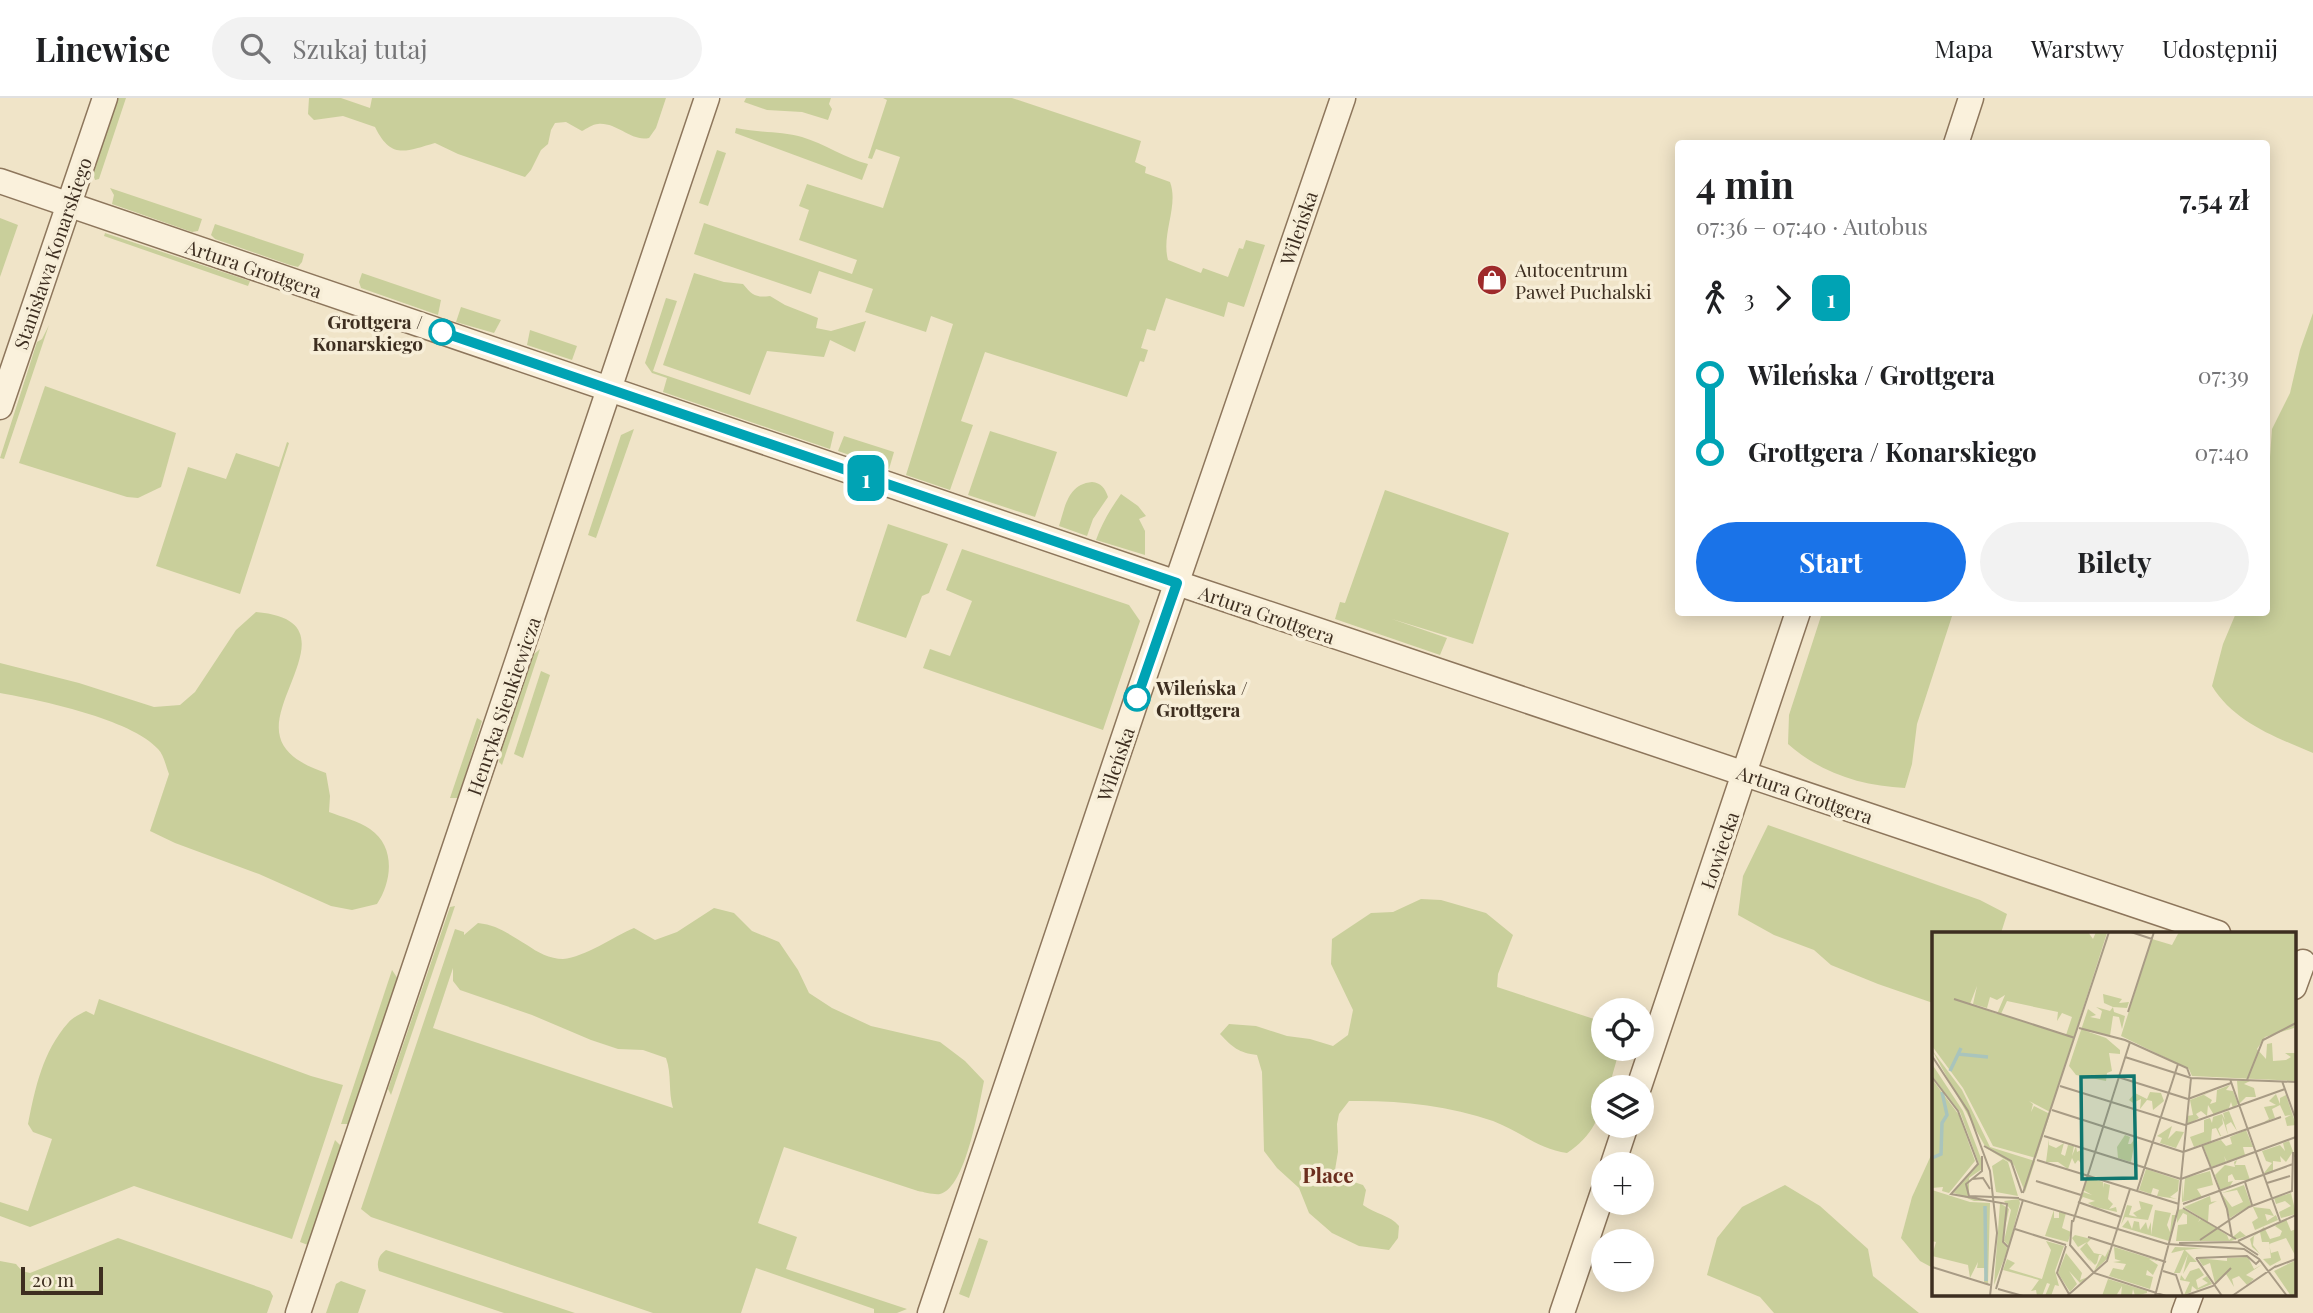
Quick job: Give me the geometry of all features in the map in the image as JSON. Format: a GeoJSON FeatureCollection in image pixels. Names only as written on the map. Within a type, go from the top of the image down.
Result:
{"type":"FeatureCollection","features":[{"type":"Feature","properties":{"kind":"street","name":"Stanisława Konarskiego"},"geometry":{"type":"LineString","coordinates":[[0,407],[104,98]]}},
{"type":"Feature","properties":{"kind":"street","name":"Henryka Sienkiewicza"},"geometry":{"type":"LineString","coordinates":[[298,1313],[707,98]]}},
{"type":"Feature","properties":{"kind":"street","name":"Wileńska"},"geometry":{"type":"LineString","coordinates":[[930,1313],[1343,98]]}},
{"type":"Feature","properties":{"kind":"street"},"geometry":{"type":"LineString","coordinates":[[1957,140],[1971,98]]}},
{"type":"Feature","properties":{"kind":"street","name":"Artura Grottgera"},"geometry":{"type":"LineString","coordinates":[[0,181],[1177,583],[2215,932]]}},
{"type":"Feature","properties":{"kind":"street","name":"Łowiecka"},"geometry":{"type":"LineString","coordinates":[[1643,1075],[1797,616]]}},
{"type":"Feature","properties":{"kind":"street"},"geometry":{"type":"LineString","coordinates":[[2296,982],[2303,962]]}},
{"type":"Feature","properties":{"kind":"street"},"geometry":{"type":"LineString","coordinates":[[1562,1313],[1595,1215]]}},
{"type":"Feature","properties":{"kind":"street"},"geometry":{"type":"LineString","coordinates":[[2184,1313],[2189,1296]]}},
{"type":"Feature","properties":{"kind":"green space"},"geometry":{"type":"Polygon","coordinates":[[[118,98],[126,98],[99,179],[95,180],[93,174],[118,98]]]}},
{"type":"Feature","properties":{"kind":"green space"},"geometry":{"type":"Polygon","coordinates":[[[309,98],[341,98],[370,108],[372,98],[666,98],[656,128],[649,138],[636,137],[605,124],[594,125],[582,131],[566,122],[555,123],[548,144],[541,150],[525,177],[458,154],[435,143],[407,150],[393,148],[375,127],[343,116],[314,120],[308,114],[309,98]]]}},
{"type":"Feature","properties":{"kind":"green space"},"geometry":{"type":"Polygon","coordinates":[[[746,98],[831,98],[829,104],[832,109],[828,120],[802,112],[767,110],[744,102],[746,98]]]}},
{"type":"Feature","properties":{"kind":"green space"},"geometry":{"type":"Polygon","coordinates":[[[883,98],[1012,98],[1141,141],[1135,162],[1146,167],[1145,173],[1170,182],[1173,201],[1166,250],[1168,260],[1201,273],[1203,268],[1228,277],[1239,248],[1243,249],[1246,240],[1265,245],[1244,307],[1228,302],[1224,317],[1166,298],[1155,331],[1147,329],[1141,348],[1148,350],[1144,362],[1140,361],[1127,397],[985,352],[961,421],[973,425],[950,490],[906,475],[953,324],[931,316],[926,332],[865,312],[873,289],[819,271],[811,294],[694,254],[704,223],[852,274],[857,260],[799,240],[809,210],[799,206],[807,184],[883,208],[900,157],[876,149],[872,159],[868,158],[887,100],[883,98]]]}},
{"type":"Feature","properties":{"kind":"green space"},"geometry":{"type":"Polygon","coordinates":[[[736,128],[802,137],[868,164],[862,180],[735,133],[736,128]]]}},
{"type":"Feature","properties":{"kind":"green space"},"geometry":{"type":"Polygon","coordinates":[[[717,150],[726,153],[708,206],[699,203],[717,150]]]}},
{"type":"Feature","properties":{"kind":"green space"},"geometry":{"type":"Polygon","coordinates":[[[110,188],[202,219],[198,231],[192,232],[112,204],[114,195],[110,188]]]}},
{"type":"Feature","properties":{"kind":"green space"},"geometry":{"type":"Polygon","coordinates":[[[0,218],[18,225],[0,277],[0,218]]]}},
{"type":"Feature","properties":{"kind":"green space"},"geometry":{"type":"Polygon","coordinates":[[[215,224],[304,254],[302,262],[298,267],[290,265],[215,239],[211,235],[215,224]]]}},
{"type":"Feature","properties":{"kind":"green space"},"geometry":{"type":"Polygon","coordinates":[[[105,233],[250,281],[248,286],[104,236],[105,233]]]}},
{"type":"Feature","properties":{"kind":"green space"},"geometry":{"type":"Polygon","coordinates":[[[362,273],[441,300],[438,315],[361,288],[359,282],[362,273]]]}},
{"type":"Feature","properties":{"kind":"green space"},"geometry":{"type":"Polygon","coordinates":[[[694,273],[724,282],[743,284],[755,295],[770,296],[818,318],[816,328],[831,331],[866,321],[855,352],[830,340],[824,357],[767,351],[750,395],[663,365],[694,273]]]}},
{"type":"Feature","properties":{"kind":"green space"},"geometry":{"type":"Polygon","coordinates":[[[666,298],[677,301],[653,371],[834,432],[830,449],[663,392],[667,378],[652,373],[645,363],[666,298]]]}},
{"type":"Feature","properties":{"kind":"green space"},"geometry":{"type":"Polygon","coordinates":[[[461,307],[501,320],[494,333],[456,322],[461,307]]]}},
{"type":"Feature","properties":{"kind":"green space"},"geometry":{"type":"Polygon","coordinates":[[[2313,313],[2313,753],[2256,727],[2221,699],[2212,686],[2223,644],[2235,616],[2270,616],[2272,429],[2290,393],[2300,350],[2313,313]]]}},
{"type":"Feature","properties":{"kind":"green space"},"geometry":{"type":"Polygon","coordinates":[[[49,325],[4,459],[0,458],[37,342],[42,339],[49,325]]]}},
{"type":"Feature","properties":{"kind":"green space"},"geometry":{"type":"Polygon","coordinates":[[[530,330],[577,346],[572,360],[527,345],[530,330]]]}},
{"type":"Feature","properties":{"kind":"green space"},"geometry":{"type":"Polygon","coordinates":[[[45,386],[176,433],[161,487],[138,498],[127,497],[19,463],[45,386]]]}},
{"type":"Feature","properties":{"kind":"green space"},"geometry":{"type":"Polygon","coordinates":[[[634,429],[596,538],[588,535],[621,435],[634,429]]]}},
{"type":"Feature","properties":{"kind":"green space"},"geometry":{"type":"Polygon","coordinates":[[[990,431],[1057,452],[1035,517],[968,495],[990,431]]]}},
{"type":"Feature","properties":{"kind":"green space"},"geometry":{"type":"Polygon","coordinates":[[[844,436],[894,452],[889,469],[838,451],[844,436]]]}},
{"type":"Feature","properties":{"kind":"green space"},"geometry":{"type":"Polygon","coordinates":[[[287,442],[289,443],[240,594],[156,566],[188,467],[226,479],[236,453],[279,467],[287,442]]]}},
{"type":"Feature","properties":{"kind":"green space"},"geometry":{"type":"Polygon","coordinates":[[[1092,482],[1102,486],[1108,497],[1093,519],[1087,536],[1059,526],[1073,492],[1092,482]]]}},
{"type":"Feature","properties":{"kind":"green space"},"geometry":{"type":"Polygon","coordinates":[[[1385,490],[1509,533],[1473,644],[1392,619],[1447,638],[1440,655],[1335,619],[1340,602],[1345,603],[1385,490]]]}},
{"type":"Feature","properties":{"kind":"green space"},"geometry":{"type":"Polygon","coordinates":[[[1121,494],[1138,506],[1146,516],[1139,519],[1145,531],[1145,555],[1096,540],[1121,494]]]}},
{"type":"Feature","properties":{"kind":"green space"},"geometry":{"type":"Polygon","coordinates":[[[888,524],[948,544],[929,593],[922,596],[906,638],[856,621],[888,524]]]}},
{"type":"Feature","properties":{"kind":"green space"},"geometry":{"type":"Polygon","coordinates":[[[962,549],[1129,605],[1140,621],[1103,730],[923,668],[930,649],[950,656],[972,601],[946,590],[962,549]]]}},
{"type":"Feature","properties":{"kind":"green space"},"geometry":{"type":"Polygon","coordinates":[[[256,612],[284,618],[298,629],[302,644],[299,662],[279,720],[280,737],[292,756],[326,773],[330,796],[329,812],[366,826],[384,845],[388,855],[388,875],[377,904],[352,910],[331,906],[150,831],[169,774],[158,749],[145,738],[107,720],[38,700],[0,693],[0,663],[79,683],[154,707],[180,705],[195,692],[236,630],[256,612]]]}},
{"type":"Feature","properties":{"kind":"green space"},"geometry":{"type":"Polygon","coordinates":[[[1821,616],[1952,616],[1917,724],[1912,764],[1905,788],[1858,781],[1814,763],[1788,744],[1789,715],[1821,616]]]}},
{"type":"Feature","properties":{"kind":"green space"},"geometry":{"type":"Polygon","coordinates":[[[540,649],[502,765],[499,762],[500,754],[533,655],[540,649]]]}},
{"type":"Feature","properties":{"kind":"green space"},"geometry":{"type":"Polygon","coordinates":[[[541,671],[550,675],[523,758],[514,754],[541,671]]]}},
{"type":"Feature","properties":{"kind":"green space"},"geometry":{"type":"Polygon","coordinates":[[[477,718],[482,721],[458,798],[450,798],[477,718]]]}},
{"type":"Feature","properties":{"kind":"green space"},"geometry":{"type":"Polygon","coordinates":[[[1768,825],[1980,900],[2007,914],[2001,932],[1932,932],[1932,1003],[1831,965],[1814,950],[1774,935],[1738,915],[1743,876],[1768,825]]]}},
{"type":"Feature","properties":{"kind":"green space"},"geometry":{"type":"Polygon","coordinates":[[[1421,899],[1441,900],[1486,913],[1513,935],[1498,974],[1497,987],[1591,1018],[1591,1061],[1616,1061],[1612,1075],[1591,1075],[1591,1130],[1567,1153],[1547,1148],[1493,1121],[1458,1111],[1385,1101],[1349,1101],[1339,1114],[1335,1170],[1339,1177],[1363,1185],[1366,1190],[1363,1205],[1399,1226],[1398,1238],[1389,1250],[1359,1246],[1332,1233],[1309,1213],[1299,1188],[1277,1168],[1264,1151],[1262,1072],[1257,1055],[1236,1049],[1220,1034],[1229,1024],[1256,1026],[1333,1046],[1348,1035],[1353,1010],[1331,964],[1332,939],[1371,913],[1393,912],[1421,899]]]}},
{"type":"Feature","properties":{"kind":"green space"},"geometry":{"type":"Polygon","coordinates":[[[455,906],[391,1095],[388,1089],[450,907],[455,906]]]}},
{"type":"Feature","properties":{"kind":"green space"},"geometry":{"type":"Polygon","coordinates":[[[714,908],[734,913],[752,931],[779,942],[798,970],[809,993],[832,1008],[871,1026],[940,1042],[965,1061],[984,1081],[964,1162],[949,1188],[940,1194],[918,1191],[784,1147],[758,1223],[797,1237],[786,1269],[907,1309],[897,1313],[874,1313],[874,1309],[756,1268],[741,1313],[653,1313],[371,1217],[361,1209],[455,929],[464,932],[464,935],[478,923],[492,926],[544,955],[563,959],[590,951],[634,928],[655,940],[677,932],[714,908]],[[453,968],[433,1028],[673,1108],[666,1058],[643,1050],[618,1049],[591,1040],[532,1015],[460,990],[453,981],[453,968]]]}},
{"type":"Feature","properties":{"kind":"green space"},"geometry":{"type":"Polygon","coordinates":[[[392,970],[398,979],[349,1124],[341,1124],[392,970]]]}},
{"type":"Feature","properties":{"kind":"green space"},"geometry":{"type":"Polygon","coordinates":[[[99,999],[311,1076],[343,1085],[292,1239],[134,1186],[30,1227],[0,1216],[0,1202],[28,1211],[52,1139],[33,1132],[28,1124],[46,1058],[68,1023],[86,1011],[94,1015],[99,999]]]}},
{"type":"Feature","properties":{"kind":"green space"},"geometry":{"type":"Polygon","coordinates":[[[335,1140],[341,1146],[308,1245],[300,1242],[335,1140]]]}},
{"type":"Feature","properties":{"kind":"green space"},"geometry":{"type":"Polygon","coordinates":[[[1932,1153],[1932,1267],[1920,1261],[1901,1238],[1912,1197],[1932,1153]]]}},
{"type":"Feature","properties":{"kind":"green space"},"geometry":{"type":"Polygon","coordinates":[[[1785,1185],[1820,1206],[1868,1249],[1873,1276],[1919,1313],[1774,1313],[1760,1297],[1707,1275],[1717,1238],[1742,1207],[1785,1185]]]}},
{"type":"Feature","properties":{"kind":"green space"},"geometry":{"type":"Polygon","coordinates":[[[118,1238],[270,1291],[273,1296],[267,1313],[0,1313],[0,1261],[16,1264],[22,1271],[30,1273],[118,1238]]]}},
{"type":"Feature","properties":{"kind":"green space"},"geometry":{"type":"Polygon","coordinates":[[[979,1238],[988,1241],[969,1298],[959,1294],[979,1238]]]}},
{"type":"Feature","properties":{"kind":"green space"},"geometry":{"type":"Polygon","coordinates":[[[386,1250],[575,1313],[504,1313],[379,1271],[379,1259],[386,1250]]]}},
{"type":"Feature","properties":{"kind":"green space"},"geometry":{"type":"Polygon","coordinates":[[[341,1281],[366,1290],[358,1313],[326,1313],[336,1284],[341,1281]]]}},
{"type":"Feature","properties":{"kind":"bus line","name":"1"},"geometry":{"type":"LineString","coordinates":[[442,332],[1177,583],[1137,698]]}},
{"type":"Feature","properties":{"kind":"place","name":"Autocentrum Paweł Puchalski"},"geometry":{"type":"Point","coordinates":[1492,280]}},
{"type":"Feature","properties":{"kind":"place","name":"Grottgera / Konarskiego"},"geometry":{"type":"Point","coordinates":[442,332]}},
{"type":"Feature","properties":{"kind":"place","name":"Wileńska / Grottgera"},"geometry":{"type":"Point","coordinates":[1137,698]}},
{"type":"Feature","properties":{"kind":"district","name":"Place"},"geometry":{"type":"Point","coordinates":[1328,1174]}}]}
